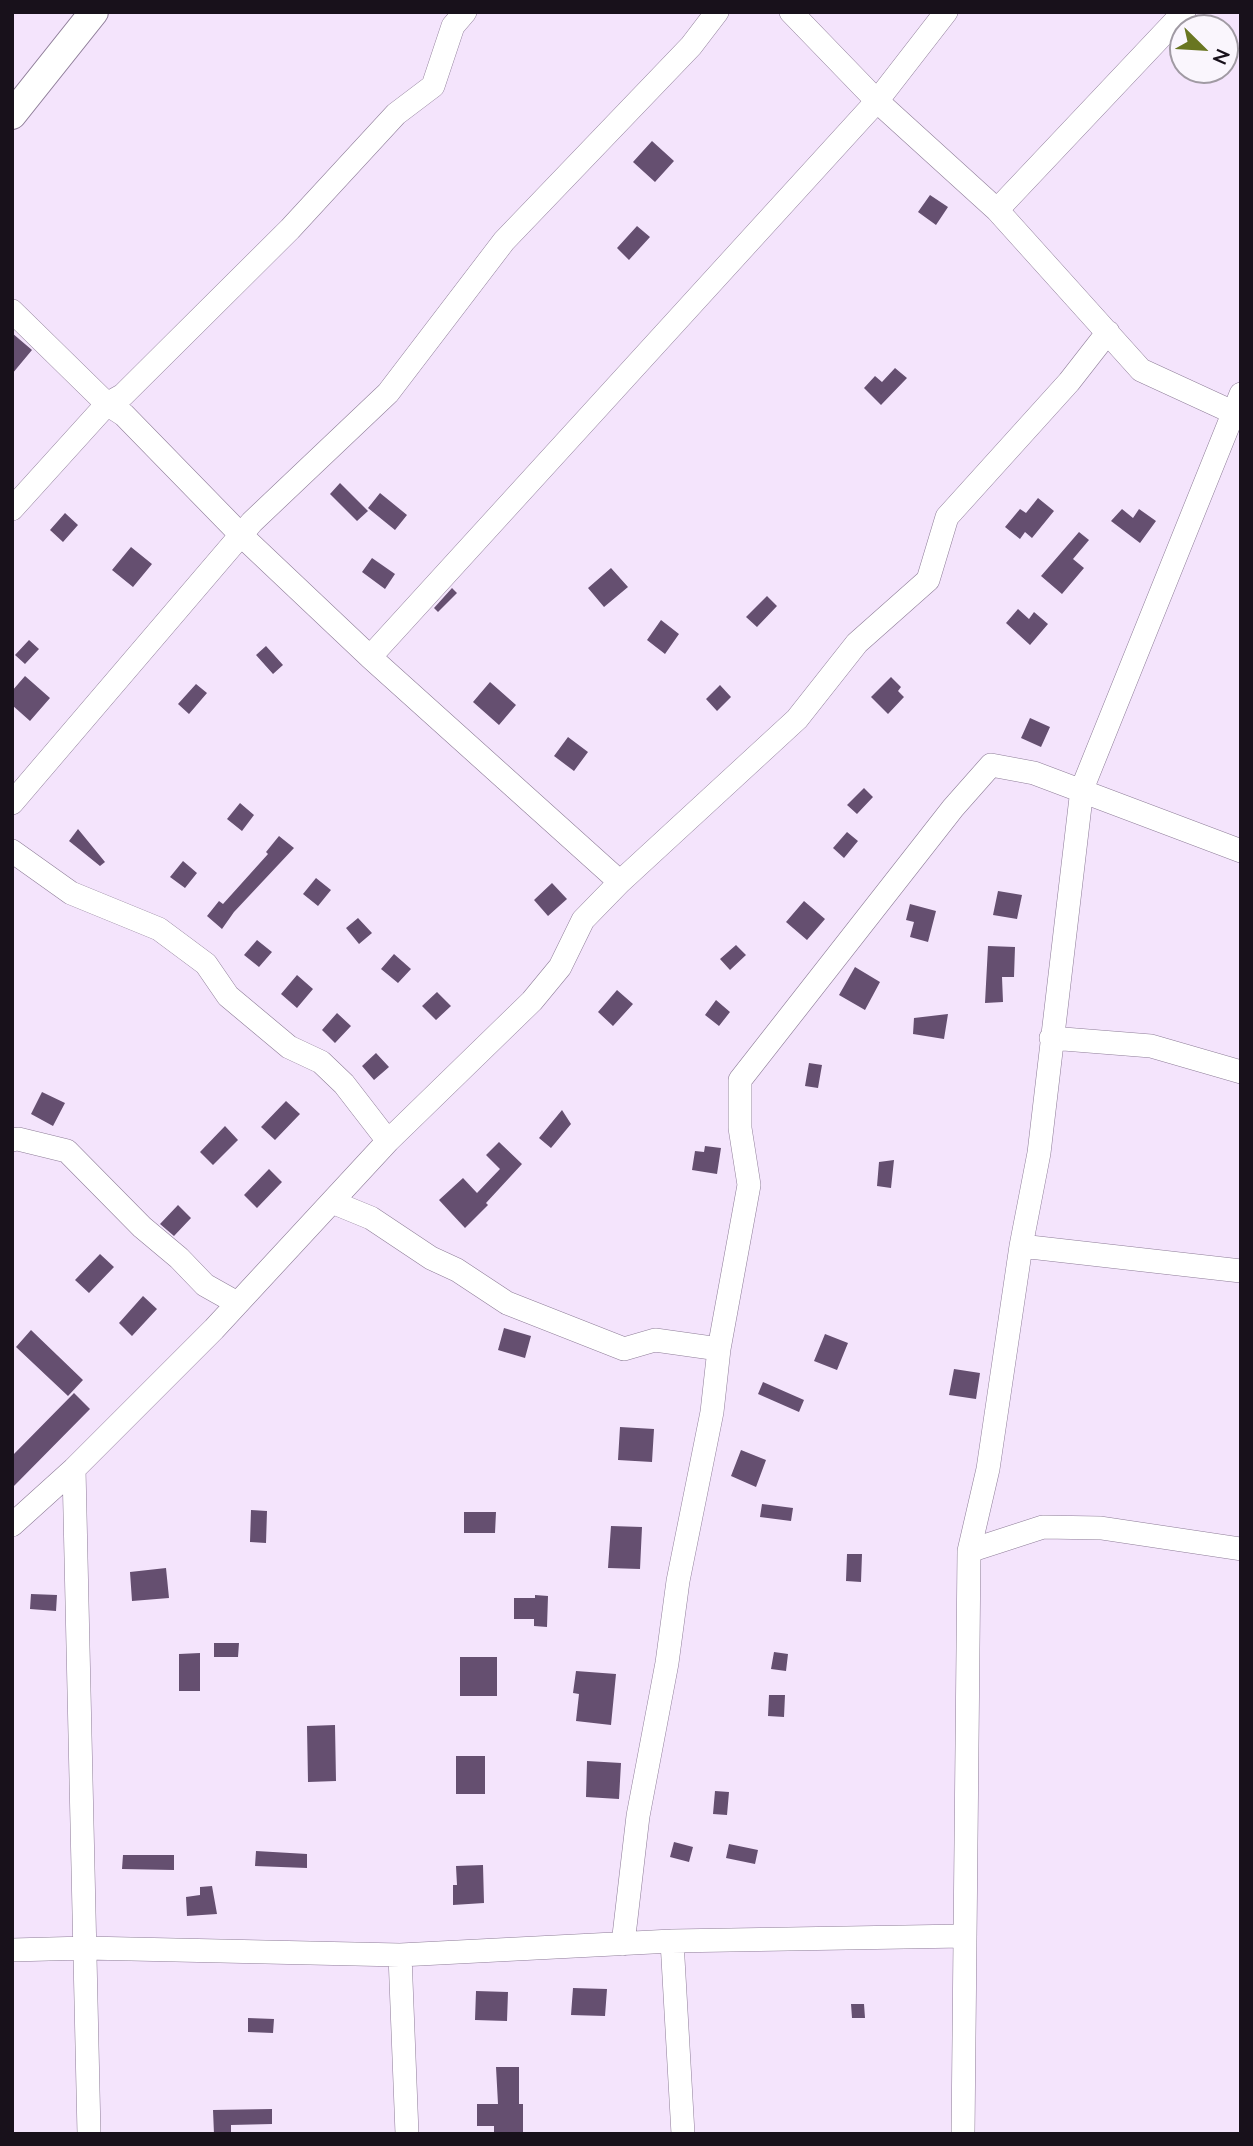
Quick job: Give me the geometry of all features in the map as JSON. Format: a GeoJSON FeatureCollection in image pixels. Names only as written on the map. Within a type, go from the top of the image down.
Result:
{"type":"FeatureCollection","features":[{"type":"Feature","properties":{"kind":"main road"},"geometry":{"type":"LineString","coordinates":[[12,115],[94,12]]}},
{"type":"Feature","properties":{"kind":"street"},"geometry":{"type":"LineString","coordinates":[[12,509],[107,404],[123,396],[290,229],[396,114],[433,86],[453,26],[465,12]]}},
{"type":"Feature","properties":{"kind":"street"},"geometry":{"type":"LineString","coordinates":[[12,803],[241,535],[388,393],[504,242],[691,46],[717,12]]}},
{"type":"Feature","properties":{"kind":"street"},"geometry":{"type":"LineString","coordinates":[[791,12],[877,102],[997,210],[1141,370],[1238,407],[1082,789],[1051,1038],[1040,1153],[1021,1246],[988,1469],[969,1551],[963,2134]]}},
{"type":"Feature","properties":{"kind":"street"},"geometry":{"type":"LineString","coordinates":[[370,657],[877,102],[946,12]]}},
{"type":"Feature","properties":{"kind":"street"},"geometry":{"type":"LineString","coordinates":[[997,210],[1184,12]]}},
{"type":"Feature","properties":{"kind":"street"},"geometry":{"type":"LineString","coordinates":[[12,311],[107,404],[124,415],[241,535],[370,657],[620,882]]}},
{"type":"Feature","properties":{"kind":"street"},"geometry":{"type":"LineString","coordinates":[[12,1525],[74,1469],[237,1303],[388,1141],[532,1001],[560,967],[583,920],[620,882],[797,719],[856,643],[928,580],[947,517],[1069,382],[1108,332]]}},
{"type":"Feature","properties":{"kind":"street"},"geometry":{"type":"LineString","coordinates":[[623,1944],[638,1816],[667,1663],[678,1581],[712,1412],[719,1349],[749,1185],[740,1128],[740,1080],[953,808],[991,765],[1034,773],[1082,789],[1241,851]]}},
{"type":"Feature","properties":{"kind":"street"},"geometry":{"type":"LineString","coordinates":[[12,850],[71,893],[159,929],[206,964],[228,996],[289,1047],[321,1062],[344,1084],[388,1141]]}},
{"type":"Feature","properties":{"kind":"street"},"geometry":{"type":"LineString","coordinates":[[1051,1038],[1151,1046],[1241,1072]]}},
{"type":"Feature","properties":{"kind":"street"},"geometry":{"type":"LineString","coordinates":[[12,1140],[18,1139],[66,1151],[142,1227],[205,1284],[237,1303]]}},
{"type":"Feature","properties":{"kind":"street"},"geometry":{"type":"LineString","coordinates":[[332,1202],[371,1218],[431,1258],[457,1269],[507,1303],[624,1349],[655,1340],[719,1349]]}},
{"type":"Feature","properties":{"kind":"street"},"geometry":{"type":"LineString","coordinates":[[1021,1246],[1241,1272]]}},
{"type":"Feature","properties":{"kind":"street"},"geometry":{"type":"LineString","coordinates":[[74,1469],[89,2134]]}},
{"type":"Feature","properties":{"kind":"street"},"geometry":{"type":"LineString","coordinates":[[969,1551],[1043,1527],[1101,1528],[1241,1549]]}},
{"type":"Feature","properties":{"kind":"street"},"geometry":{"type":"LineString","coordinates":[[12,1950],[86,1948],[400,1955],[672,1941],[963,1936]]}},
{"type":"Feature","properties":{"kind":"street"},"geometry":{"type":"LineString","coordinates":[[672,1941],[683,2134]]}},
{"type":"Feature","properties":{"kind":"street"},"geometry":{"type":"LineString","coordinates":[[400,1955],[407,2134]]}},
{"type":"Feature","properties":{"kind":"building"},"geometry":{"type":"Polygon","coordinates":[[[652,141],[674,161],[655,182],[633,162],[652,141]]]}},
{"type":"Feature","properties":{"kind":"building"},"geometry":{"type":"Polygon","coordinates":[[[930,195],[948,207],[936,225],[918,212],[930,195]]]}},
{"type":"Feature","properties":{"kind":"building"},"geometry":{"type":"Polygon","coordinates":[[[637,226],[650,237],[629,260],[617,248],[637,226]]]}},
{"type":"Feature","properties":{"kind":"building"},"geometry":{"type":"Polygon","coordinates":[[[12,333],[32,350],[12,374],[12,333]]]}},
{"type":"Feature","properties":{"kind":"building"},"geometry":{"type":"Polygon","coordinates":[[[895,368],[907,378],[881,405],[864,388],[875,376],[882,382],[895,368]]]}},
{"type":"Feature","properties":{"kind":"building"},"geometry":{"type":"Polygon","coordinates":[[[340,483],[368,511],[357,521],[330,494],[340,483]]]}},
{"type":"Feature","properties":{"kind":"building"},"geometry":{"type":"Polygon","coordinates":[[[380,493],[407,515],[395,530],[368,508],[380,493]]]}},
{"type":"Feature","properties":{"kind":"building"},"geometry":{"type":"Polygon","coordinates":[[[1038,498],[1054,511],[1032,538],[1025,532],[1020,539],[1005,527],[1020,509],[1026,513],[1038,498]]]}},
{"type":"Feature","properties":{"kind":"building"},"geometry":{"type":"Polygon","coordinates":[[[1122,509],[1133,518],[1139,509],[1156,521],[1140,543],[1111,521],[1122,509]]]}},
{"type":"Feature","properties":{"kind":"building"},"geometry":{"type":"Polygon","coordinates":[[[65,513],[78,525],[63,542],[50,530],[65,513]]]}},
{"type":"Feature","properties":{"kind":"building"},"geometry":{"type":"Polygon","coordinates":[[[1079,532],[1089,540],[1073,559],[1084,568],[1062,594],[1041,576],[1079,532]]]}},
{"type":"Feature","properties":{"kind":"building"},"geometry":{"type":"Polygon","coordinates":[[[131,547],[152,564],[133,587],[112,570],[131,547]]]}},
{"type":"Feature","properties":{"kind":"building"},"geometry":{"type":"Polygon","coordinates":[[[372,558],[395,574],[385,589],[362,572],[372,558]]]}},
{"type":"Feature","properties":{"kind":"building"},"geometry":{"type":"Polygon","coordinates":[[[611,568],[628,587],[604,607],[588,588],[611,568]]]}},
{"type":"Feature","properties":{"kind":"building"},"geometry":{"type":"Polygon","coordinates":[[[452,588],[457,593],[438,612],[434,608],[452,588]]]}},
{"type":"Feature","properties":{"kind":"building"},"geometry":{"type":"Polygon","coordinates":[[[767,596],[777,606],[757,627],[746,617],[767,596]]]}},
{"type":"Feature","properties":{"kind":"building"},"geometry":{"type":"Polygon","coordinates":[[[1018,609],[1029,619],[1034,612],[1048,624],[1030,645],[1006,623],[1018,609]]]}},
{"type":"Feature","properties":{"kind":"building"},"geometry":{"type":"Polygon","coordinates":[[[661,620],[679,634],[665,654],[647,640],[661,620]]]}},
{"type":"Feature","properties":{"kind":"building"},"geometry":{"type":"Polygon","coordinates":[[[29,640],[39,649],[25,664],[15,655],[29,640]]]}},
{"type":"Feature","properties":{"kind":"building"},"geometry":{"type":"Polygon","coordinates":[[[266,646],[283,665],[273,674],[256,655],[266,646]]]}},
{"type":"Feature","properties":{"kind":"building"},"geometry":{"type":"Polygon","coordinates":[[[25,676],[50,698],[30,721],[12,705],[12,691],[25,676]]]}},
{"type":"Feature","properties":{"kind":"building"},"geometry":{"type":"Polygon","coordinates":[[[891,677],[901,687],[898,691],[904,697],[888,714],[871,697],[891,677]]]}},
{"type":"Feature","properties":{"kind":"building"},"geometry":{"type":"Polygon","coordinates":[[[490,682],[516,705],[499,725],[473,702],[490,682]]]}},
{"type":"Feature","properties":{"kind":"building"},"geometry":{"type":"Polygon","coordinates":[[[196,684],[207,693],[189,714],[178,704],[196,684]]]}},
{"type":"Feature","properties":{"kind":"building"},"geometry":{"type":"Polygon","coordinates":[[[720,685],[731,697],[717,711],[706,699],[720,685]]]}},
{"type":"Feature","properties":{"kind":"building"},"geometry":{"type":"Polygon","coordinates":[[[1030,718],[1050,727],[1041,747],[1021,738],[1030,718]]]}},
{"type":"Feature","properties":{"kind":"building"},"geometry":{"type":"Polygon","coordinates":[[[568,737],[588,752],[574,771],[554,756],[568,737]]]}},
{"type":"Feature","properties":{"kind":"building"},"geometry":{"type":"Polygon","coordinates":[[[864,788],[873,797],[857,814],[847,805],[864,788]]]}},
{"type":"Feature","properties":{"kind":"building"},"geometry":{"type":"Polygon","coordinates":[[[240,803],[254,815],[242,831],[227,819],[240,803]]]}},
{"type":"Feature","properties":{"kind":"building"},"geometry":{"type":"Polygon","coordinates":[[[78,829],[105,862],[100,866],[69,841],[78,829]]]}},
{"type":"Feature","properties":{"kind":"building"},"geometry":{"type":"Polygon","coordinates":[[[847,832],[858,841],[844,858],[833,848],[847,832]]]}},
{"type":"Feature","properties":{"kind":"building"},"geometry":{"type":"Polygon","coordinates":[[[279,836],[294,848],[234,912],[222,929],[207,916],[219,901],[223,904],[268,854],[266,852],[279,836]]]}},
{"type":"Feature","properties":{"kind":"building"},"geometry":{"type":"Polygon","coordinates":[[[183,861],[197,873],[185,888],[170,877],[183,861]]]}},
{"type":"Feature","properties":{"kind":"building"},"geometry":{"type":"Polygon","coordinates":[[[316,878],[331,890],[318,906],[303,894],[316,878]]]}},
{"type":"Feature","properties":{"kind":"building"},"geometry":{"type":"Polygon","coordinates":[[[552,883],[567,899],[548,916],[534,900],[552,883]]]}},
{"type":"Feature","properties":{"kind":"building"},"geometry":{"type":"Polygon","coordinates":[[[998,891],[1022,895],[1017,919],[993,915],[998,891]]]}},
{"type":"Feature","properties":{"kind":"building"},"geometry":{"type":"Polygon","coordinates":[[[804,901],[825,919],[807,940],[786,922],[804,901]]]}},
{"type":"Feature","properties":{"kind":"building"},"geometry":{"type":"Polygon","coordinates":[[[910,904],[936,911],[928,942],[910,937],[914,922],[906,920],[910,904]]]}},
{"type":"Feature","properties":{"kind":"building"},"geometry":{"type":"Polygon","coordinates":[[[358,918],[372,933],[359,944],[346,928],[358,918]]]}},
{"type":"Feature","properties":{"kind":"building"},"geometry":{"type":"Polygon","coordinates":[[[257,940],[272,952],[259,967],[244,955],[257,940]]]}},
{"type":"Feature","properties":{"kind":"building"},"geometry":{"type":"Polygon","coordinates":[[[736,945],[746,955],[730,970],[720,959],[736,945]]]}},
{"type":"Feature","properties":{"kind":"building"},"geometry":{"type":"Polygon","coordinates":[[[988,946],[1015,947],[1014,977],[1002,977],[1003,1002],[985,1003],[988,946]]]}},
{"type":"Feature","properties":{"kind":"building"},"geometry":{"type":"Polygon","coordinates":[[[394,954],[411,969],[398,983],[381,969],[394,954]]]}},
{"type":"Feature","properties":{"kind":"building"},"geometry":{"type":"Polygon","coordinates":[[[855,967],[880,982],[865,1010],[839,995],[855,967]]]}},
{"type":"Feature","properties":{"kind":"building"},"geometry":{"type":"Polygon","coordinates":[[[297,975],[313,989],[297,1008],[281,994],[297,975]]]}},
{"type":"Feature","properties":{"kind":"building"},"geometry":{"type":"Polygon","coordinates":[[[617,990],[633,1004],[613,1026],[598,1012],[617,990]]]}},
{"type":"Feature","properties":{"kind":"building"},"geometry":{"type":"Polygon","coordinates":[[[437,992],[451,1006],[436,1020],[422,1006],[437,992]]]}},
{"type":"Feature","properties":{"kind":"building"},"geometry":{"type":"Polygon","coordinates":[[[716,1000],[730,1012],[719,1026],[705,1015],[716,1000]]]}},
{"type":"Feature","properties":{"kind":"building"},"geometry":{"type":"Polygon","coordinates":[[[337,1013],[351,1026],[335,1043],[322,1030],[337,1013]]]}},
{"type":"Feature","properties":{"kind":"building"},"geometry":{"type":"Polygon","coordinates":[[[948,1014],[944,1039],[913,1034],[914,1018],[948,1014]]]}},
{"type":"Feature","properties":{"kind":"building"},"geometry":{"type":"Polygon","coordinates":[[[376,1053],[389,1067],[374,1080],[362,1066],[376,1053]]]}},
{"type":"Feature","properties":{"kind":"building"},"geometry":{"type":"Polygon","coordinates":[[[809,1063],[822,1065],[818,1088],[805,1086],[809,1063]]]}},
{"type":"Feature","properties":{"kind":"building"},"geometry":{"type":"Polygon","coordinates":[[[42,1092],[65,1103],[53,1126],[31,1114],[42,1092]]]}},
{"type":"Feature","properties":{"kind":"building"},"geometry":{"type":"Polygon","coordinates":[[[286,1101],[300,1114],[275,1140],[261,1127],[286,1101]]]}},
{"type":"Feature","properties":{"kind":"building"},"geometry":{"type":"Polygon","coordinates":[[[562,1110],[571,1124],[551,1148],[539,1138],[562,1110]]]}},
{"type":"Feature","properties":{"kind":"building"},"geometry":{"type":"Polygon","coordinates":[[[225,1126],[238,1140],[213,1165],[200,1152],[225,1126]]]}},
{"type":"Feature","properties":{"kind":"building"},"geometry":{"type":"Polygon","coordinates":[[[499,1142],[522,1164],[465,1228],[439,1200],[463,1178],[477,1193],[500,1169],[486,1155],[499,1142]]]}},
{"type":"Feature","properties":{"kind":"building"},"geometry":{"type":"Polygon","coordinates":[[[705,1146],[721,1148],[717,1174],[692,1170],[695,1151],[704,1152],[705,1146]]]}},
{"type":"Feature","properties":{"kind":"building"},"geometry":{"type":"Polygon","coordinates":[[[894,1160],[891,1188],[877,1186],[879,1162],[894,1160]]]}},
{"type":"Feature","properties":{"kind":"building"},"geometry":{"type":"Polygon","coordinates":[[[269,1169],[282,1182],[257,1208],[244,1195],[269,1169]]]}},
{"type":"Feature","properties":{"kind":"building"},"geometry":{"type":"Polygon","coordinates":[[[178,1205],[191,1218],[174,1236],[160,1224],[178,1205]]]}},
{"type":"Feature","properties":{"kind":"building"},"geometry":{"type":"Polygon","coordinates":[[[100,1254],[114,1267],[89,1293],[75,1280],[100,1254]]]}},
{"type":"Feature","properties":{"kind":"building"},"geometry":{"type":"Polygon","coordinates":[[[143,1296],[157,1309],[132,1336],[119,1323],[143,1296]]]}},
{"type":"Feature","properties":{"kind":"building"},"geometry":{"type":"Polygon","coordinates":[[[504,1328],[531,1336],[525,1358],[498,1350],[504,1328]]]}},
{"type":"Feature","properties":{"kind":"building"},"geometry":{"type":"Polygon","coordinates":[[[31,1330],[83,1380],[68,1396],[16,1347],[31,1330]]]}},
{"type":"Feature","properties":{"kind":"building"},"geometry":{"type":"Polygon","coordinates":[[[825,1334],[848,1343],[837,1370],[814,1361],[825,1334]]]}},
{"type":"Feature","properties":{"kind":"building"},"geometry":{"type":"Polygon","coordinates":[[[954,1369],[980,1373],[976,1399],[949,1395],[954,1369]]]}},
{"type":"Feature","properties":{"kind":"building"},"geometry":{"type":"Polygon","coordinates":[[[763,1382],[804,1400],[799,1412],[758,1394],[763,1382]]]}},
{"type":"Feature","properties":{"kind":"building"},"geometry":{"type":"Polygon","coordinates":[[[74,1393],[90,1409],[12,1488],[12,1456],[74,1393]]]}},
{"type":"Feature","properties":{"kind":"building"},"geometry":{"type":"Polygon","coordinates":[[[620,1427],[654,1429],[652,1462],[618,1460],[620,1427]]]}},
{"type":"Feature","properties":{"kind":"building"},"geometry":{"type":"Polygon","coordinates":[[[741,1450],[766,1460],[756,1487],[731,1476],[741,1450]]]}},
{"type":"Feature","properties":{"kind":"building"},"geometry":{"type":"Polygon","coordinates":[[[762,1504],[793,1508],[791,1521],[760,1517],[762,1504]]]}},
{"type":"Feature","properties":{"kind":"building"},"geometry":{"type":"Polygon","coordinates":[[[251,1510],[267,1511],[266,1543],[250,1542],[251,1510]]]}},
{"type":"Feature","properties":{"kind":"building"},"geometry":{"type":"Polygon","coordinates":[[[464,1512],[496,1512],[495,1533],[464,1533],[464,1512]]]}},
{"type":"Feature","properties":{"kind":"building"},"geometry":{"type":"Polygon","coordinates":[[[611,1526],[642,1527],[640,1569],[608,1568],[611,1526]]]}},
{"type":"Feature","properties":{"kind":"building"},"geometry":{"type":"Polygon","coordinates":[[[847,1554],[862,1554],[861,1582],[846,1581],[847,1554]]]}},
{"type":"Feature","properties":{"kind":"building"},"geometry":{"type":"Polygon","coordinates":[[[166,1568],[169,1598],[132,1601],[130,1572],[166,1568]]]}},
{"type":"Feature","properties":{"kind":"building"},"geometry":{"type":"Polygon","coordinates":[[[31,1594],[57,1595],[56,1611],[30,1609],[31,1594]]]}},
{"type":"Feature","properties":{"kind":"building"},"geometry":{"type":"Polygon","coordinates":[[[535,1595],[548,1596],[547,1627],[534,1626],[534,1619],[514,1619],[514,1598],[535,1598],[535,1595]]]}},
{"type":"Feature","properties":{"kind":"building"},"geometry":{"type":"Polygon","coordinates":[[[214,1643],[239,1643],[238,1657],[214,1657],[214,1643]]]}},
{"type":"Feature","properties":{"kind":"building"},"geometry":{"type":"Polygon","coordinates":[[[774,1652],[788,1654],[786,1671],[771,1669],[774,1652]]]}},
{"type":"Feature","properties":{"kind":"building"},"geometry":{"type":"Polygon","coordinates":[[[200,1653],[200,1691],[179,1691],[179,1654],[200,1653]]]}},
{"type":"Feature","properties":{"kind":"building"},"geometry":{"type":"Polygon","coordinates":[[[460,1657],[497,1657],[497,1696],[460,1696],[460,1657]]]}},
{"type":"Feature","properties":{"kind":"building"},"geometry":{"type":"Polygon","coordinates":[[[576,1671],[616,1674],[611,1725],[576,1721],[579,1694],[573,1693],[576,1671]]]}},
{"type":"Feature","properties":{"kind":"building"},"geometry":{"type":"Polygon","coordinates":[[[769,1695],[785,1695],[784,1717],[768,1716],[769,1695]]]}},
{"type":"Feature","properties":{"kind":"building"},"geometry":{"type":"Polygon","coordinates":[[[335,1725],[336,1781],[308,1782],[307,1726],[335,1725]]]}},
{"type":"Feature","properties":{"kind":"building"},"geometry":{"type":"Polygon","coordinates":[[[456,1756],[485,1756],[485,1794],[456,1794],[456,1756]]]}},
{"type":"Feature","properties":{"kind":"building"},"geometry":{"type":"Polygon","coordinates":[[[587,1761],[621,1763],[619,1799],[586,1797],[587,1761]]]}},
{"type":"Feature","properties":{"kind":"building"},"geometry":{"type":"Polygon","coordinates":[[[715,1791],[729,1792],[727,1815],[713,1814],[715,1791]]]}},
{"type":"Feature","properties":{"kind":"building"},"geometry":{"type":"Polygon","coordinates":[[[674,1842],[693,1847],[689,1862],[670,1857],[674,1842]]]}},
{"type":"Feature","properties":{"kind":"building"},"geometry":{"type":"Polygon","coordinates":[[[729,1844],[758,1850],[755,1864],[726,1858],[729,1844]]]}},
{"type":"Feature","properties":{"kind":"building"},"geometry":{"type":"Polygon","coordinates":[[[256,1851],[307,1854],[307,1868],[255,1866],[256,1851]]]}},
{"type":"Feature","properties":{"kind":"building"},"geometry":{"type":"Polygon","coordinates":[[[123,1855],[174,1855],[174,1870],[122,1869],[123,1855]]]}},
{"type":"Feature","properties":{"kind":"building"},"geometry":{"type":"Polygon","coordinates":[[[483,1865],[484,1903],[453,1905],[453,1885],[457,1885],[456,1866],[483,1865]]]}},
{"type":"Feature","properties":{"kind":"building"},"geometry":{"type":"Polygon","coordinates":[[[212,1886],[217,1914],[187,1916],[186,1897],[200,1895],[200,1887],[212,1886]]]}},
{"type":"Feature","properties":{"kind":"building"},"geometry":{"type":"Polygon","coordinates":[[[573,1988],[607,1989],[605,2016],[571,2015],[573,1988]]]}},
{"type":"Feature","properties":{"kind":"building"},"geometry":{"type":"Polygon","coordinates":[[[476,1991],[508,1992],[507,2021],[475,2020],[476,1991]]]}},
{"type":"Feature","properties":{"kind":"building"},"geometry":{"type":"Polygon","coordinates":[[[851,2004],[864,2004],[865,2018],[852,2018],[851,2004]]]}},
{"type":"Feature","properties":{"kind":"building"},"geometry":{"type":"Polygon","coordinates":[[[248,2018],[274,2019],[273,2033],[248,2032],[248,2018]]]}},
{"type":"Feature","properties":{"kind":"building"},"geometry":{"type":"Polygon","coordinates":[[[496,2067],[519,2067],[519,2104],[523,2104],[523,2134],[494,2134],[494,2126],[477,2126],[477,2104],[498,2104],[496,2067]]]}},
{"type":"Feature","properties":{"kind":"building"},"geometry":{"type":"Polygon","coordinates":[[[272,2109],[272,2124],[231,2125],[231,2134],[214,2134],[213,2110],[272,2109]]]}}]}
